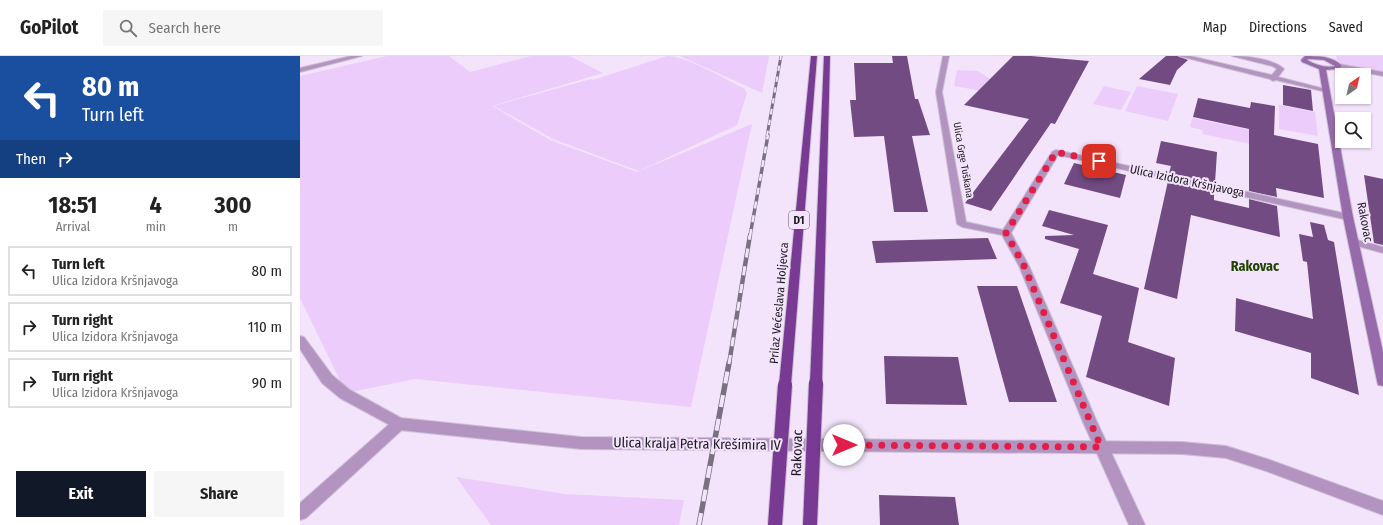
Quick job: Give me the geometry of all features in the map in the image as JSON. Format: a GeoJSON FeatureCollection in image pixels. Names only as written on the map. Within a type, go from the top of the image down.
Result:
{"type":"FeatureCollection","features":[{"type":"Feature","properties":{"kind":"highway","name":"Prilaz Većeslava Holjevca"},"geometry":{"type":"LineString","coordinates":[[785,385],[814,56]]}},
{"type":"Feature","properties":{"kind":"highway","name":"Rakovac"},"geometry":{"type":"LineString","coordinates":[[810,525],[827,56]]}},
{"type":"Feature","properties":{"kind":"highway","name":"Rakovac"},"geometry":{"type":"LineString","coordinates":[[775,525],[785,385]]}},
{"type":"Feature","properties":{"kind":"main road"},"geometry":{"type":"LineString","coordinates":[[1297,56],[1305,58],[1320,57],[1333,61],[1339,66]]}},
{"type":"Feature","properties":{"kind":"main road"},"geometry":{"type":"LineString","coordinates":[[1305,58],[1304,60],[1307,63],[1322,68],[1335,68],[1339,66]]}},
{"type":"Feature","properties":{"kind":"main road","name":"Rakovac"},"geometry":{"type":"LineString","coordinates":[[1322,68],[1348,217],[1383,381]]}},
{"type":"Feature","properties":{"kind":"street"},"geometry":{"type":"LineString","coordinates":[[300,70],[359,56]]}},
{"type":"Feature","properties":{"kind":"street","name":"Ulica Grge Tuškana"},"geometry":{"type":"LineString","coordinates":[[946,56],[939,92],[962,224],[1006,233]]}},
{"type":"Feature","properties":{"kind":"street"},"geometry":{"type":"LineString","coordinates":[[1182,56],[1273,79],[1326,90]]}},
{"type":"Feature","properties":{"kind":"street"},"geometry":{"type":"LineString","coordinates":[[1235,56],[1274,65],[1281,69],[1273,79]]}},
{"type":"Feature","properties":{"kind":"street"},"geometry":{"type":"LineString","coordinates":[[1339,66],[1383,74]]}},
{"type":"Feature","properties":{"kind":"street","name":"Ulica Izidora Kršnjavoga"},"geometry":{"type":"LineString","coordinates":[[1006,233],[1056,152],[1348,217]]}},
{"type":"Feature","properties":{"kind":"street"},"geometry":{"type":"LineString","coordinates":[[1006,233],[1024,266],[1101,447],[1137,525]]}},
{"type":"Feature","properties":{"kind":"street"},"geometry":{"type":"LineString","coordinates":[[1354,242],[1383,250]]}},
{"type":"Feature","properties":{"kind":"street","name":"Ulica kralja Petra Krešimira IV"},"geometry":{"type":"LineString","coordinates":[[300,340],[306,351],[327,379],[345,394],[399,424],[581,443],[1182,448],[1226,452],[1267,465],[1383,508]]}},
{"type":"Feature","properties":{"kind":"street"},"geometry":{"type":"LineString","coordinates":[[300,513],[399,424]]}},
{"type":"Feature","properties":{"kind":"shaded area"},"geometry":{"type":"Polygon","coordinates":[[[387,56],[449,56],[470,72],[531,56],[570,56],[603,73],[492,106],[550,140],[637,172],[752,124],[691,407],[415,379],[346,393],[300,298],[300,76],[387,56]]]}},
{"type":"Feature","properties":{"kind":"shaded area"},"geometry":{"type":"Polygon","coordinates":[[[667,56],[685,60],[706,69],[745,89],[747,93],[737,125],[639,171],[553,139],[494,106],[591,79],[593,80],[667,56]]]}},
{"type":"Feature","properties":{"kind":"shaded area"},"geometry":{"type":"Polygon","coordinates":[[[680,56],[769,56],[762,93],[680,56]]]}},
{"type":"Feature","properties":{"kind":"shaded area"},"geometry":{"type":"Polygon","coordinates":[[[1336,56],[1383,56],[1383,71],[1341,64],[1337,60],[1336,56]]]}},
{"type":"Feature","properties":{"kind":"shaded area"},"geometry":{"type":"Polygon","coordinates":[[[957,70],[978,71],[993,81],[1059,105],[954,86],[957,70]]]}},
{"type":"Feature","properties":{"kind":"shaded area"},"geometry":{"type":"Polygon","coordinates":[[[1104,86],[1131,92],[1121,110],[1093,104],[1104,86]]]}},
{"type":"Feature","properties":{"kind":"shaded area"},"geometry":{"type":"Polygon","coordinates":[[[1137,86],[1178,94],[1168,121],[1125,111],[1137,86]]]}},
{"type":"Feature","properties":{"kind":"shaded area"},"geometry":{"type":"Polygon","coordinates":[[[1279,105],[1315,112],[1318,136],[1279,129],[1279,105]]]}},
{"type":"Feature","properties":{"kind":"shaded area"},"geometry":{"type":"Polygon","coordinates":[[[1192,118],[1274,135],[1274,149],[1202,134],[1203,130],[1190,127],[1192,118]]]}},
{"type":"Feature","properties":{"kind":"shaded area"},"geometry":{"type":"Polygon","coordinates":[[[456,477],[565,494],[684,500],[679,525],[491,525],[456,477]]]}},
{"type":"Feature","properties":{"kind":"building"},"geometry":{"type":"Polygon","coordinates":[[[892,56],[907,56],[915,99],[918,99],[930,135],[912,136],[928,212],[894,212],[884,136],[854,137],[850,100],[856,100],[854,63],[893,63],[892,56]]]}},
{"type":"Feature","properties":{"kind":"building"},"geometry":{"type":"Polygon","coordinates":[[[1013,56],[1089,61],[1055,124],[1051,123],[991,211],[965,203],[1029,119],[964,105],[1013,56]]]}},
{"type":"Feature","properties":{"kind":"building"},"geometry":{"type":"Polygon","coordinates":[[[1166,56],[1178,56],[1188,60],[1177,70],[1170,85],[1139,79],[1166,56]]]}},
{"type":"Feature","properties":{"kind":"building"},"geometry":{"type":"Polygon","coordinates":[[[1283,85],[1311,90],[1313,111],[1283,105],[1283,85]]]}},
{"type":"Feature","properties":{"kind":"building"},"geometry":{"type":"Polygon","coordinates":[[[1198,98],[1250,108],[1251,102],[1275,106],[1274,135],[1318,144],[1324,198],[1276,188],[1277,197],[1249,191],[1249,129],[1193,117],[1198,98]]]}},
{"type":"Feature","properties":{"kind":"building"},"geometry":{"type":"Polygon","coordinates":[[[1161,141],[1217,152],[1215,183],[1169,173],[1171,166],[1156,163],[1161,141]]]}},
{"type":"Feature","properties":{"kind":"building"},"geometry":{"type":"Polygon","coordinates":[[[1074,163],[1126,175],[1120,198],[1064,184],[1074,163]]]}},
{"type":"Feature","properties":{"kind":"building"},"geometry":{"type":"Polygon","coordinates":[[[1364,175],[1383,179],[1383,245],[1374,243],[1364,175]]]}},
{"type":"Feature","properties":{"kind":"building"},"geometry":{"type":"Polygon","coordinates":[[[1168,181],[1214,192],[1214,200],[1249,208],[1249,199],[1277,206],[1280,237],[1191,215],[1177,299],[1144,289],[1168,181]]]}},
{"type":"Feature","properties":{"kind":"building"},"geometry":{"type":"Polygon","coordinates":[[[1049,210],[1108,225],[1093,274],[1139,288],[1128,342],[1175,358],[1169,406],[1086,377],[1102,316],[1060,303],[1079,249],[1045,239],[1045,236],[1074,235],[1042,226],[1049,210]]]}},
{"type":"Feature","properties":{"kind":"building"},"geometry":{"type":"Polygon","coordinates":[[[1310,222],[1324,225],[1328,240],[1334,242],[1359,395],[1311,378],[1311,353],[1235,331],[1236,298],[1313,319],[1307,262],[1303,261],[1299,234],[1313,237],[1310,222]]]}},
{"type":"Feature","properties":{"kind":"building"},"geometry":{"type":"Polygon","coordinates":[[[988,238],[997,259],[876,263],[872,241],[988,238]]]}},
{"type":"Feature","properties":{"kind":"building"},"geometry":{"type":"Polygon","coordinates":[[[977,286],[1017,286],[1057,402],[1009,402],[977,286]]]}},
{"type":"Feature","properties":{"kind":"building"},"geometry":{"type":"Polygon","coordinates":[[[884,356],[958,357],[967,405],[886,404],[884,356]]]}},
{"type":"Feature","properties":{"kind":"building"},"geometry":{"type":"Polygon","coordinates":[[[879,495],[955,497],[959,525],[880,525],[879,495]]]}},
{"type":"Feature","properties":{"kind":"railway"},"geometry":{"type":"LineString","coordinates":[[767,136],[781,56]]}},
{"type":"Feature","properties":{"kind":"railway"},"geometry":{"type":"LineString","coordinates":[[750,236],[768,135]]}},
{"type":"Feature","properties":{"kind":"railway"},"geometry":{"type":"LineString","coordinates":[[729,364],[750,235]]}},
{"type":"Feature","properties":{"kind":"railway"},"geometry":{"type":"LineString","coordinates":[[699,525],[729,363]]}},
{"type":"Feature","properties":{"kind":"district","name":"Rakovac"},"geometry":{"type":"Point","coordinates":[1255,266]}},
{"type":"Feature","properties":{"kind":"route"},"geometry":{"type":"LineString","coordinates":[[844,445],[1101,447],[1024,266],[1006,233],[1056,152],[1099,161]]}}]}
